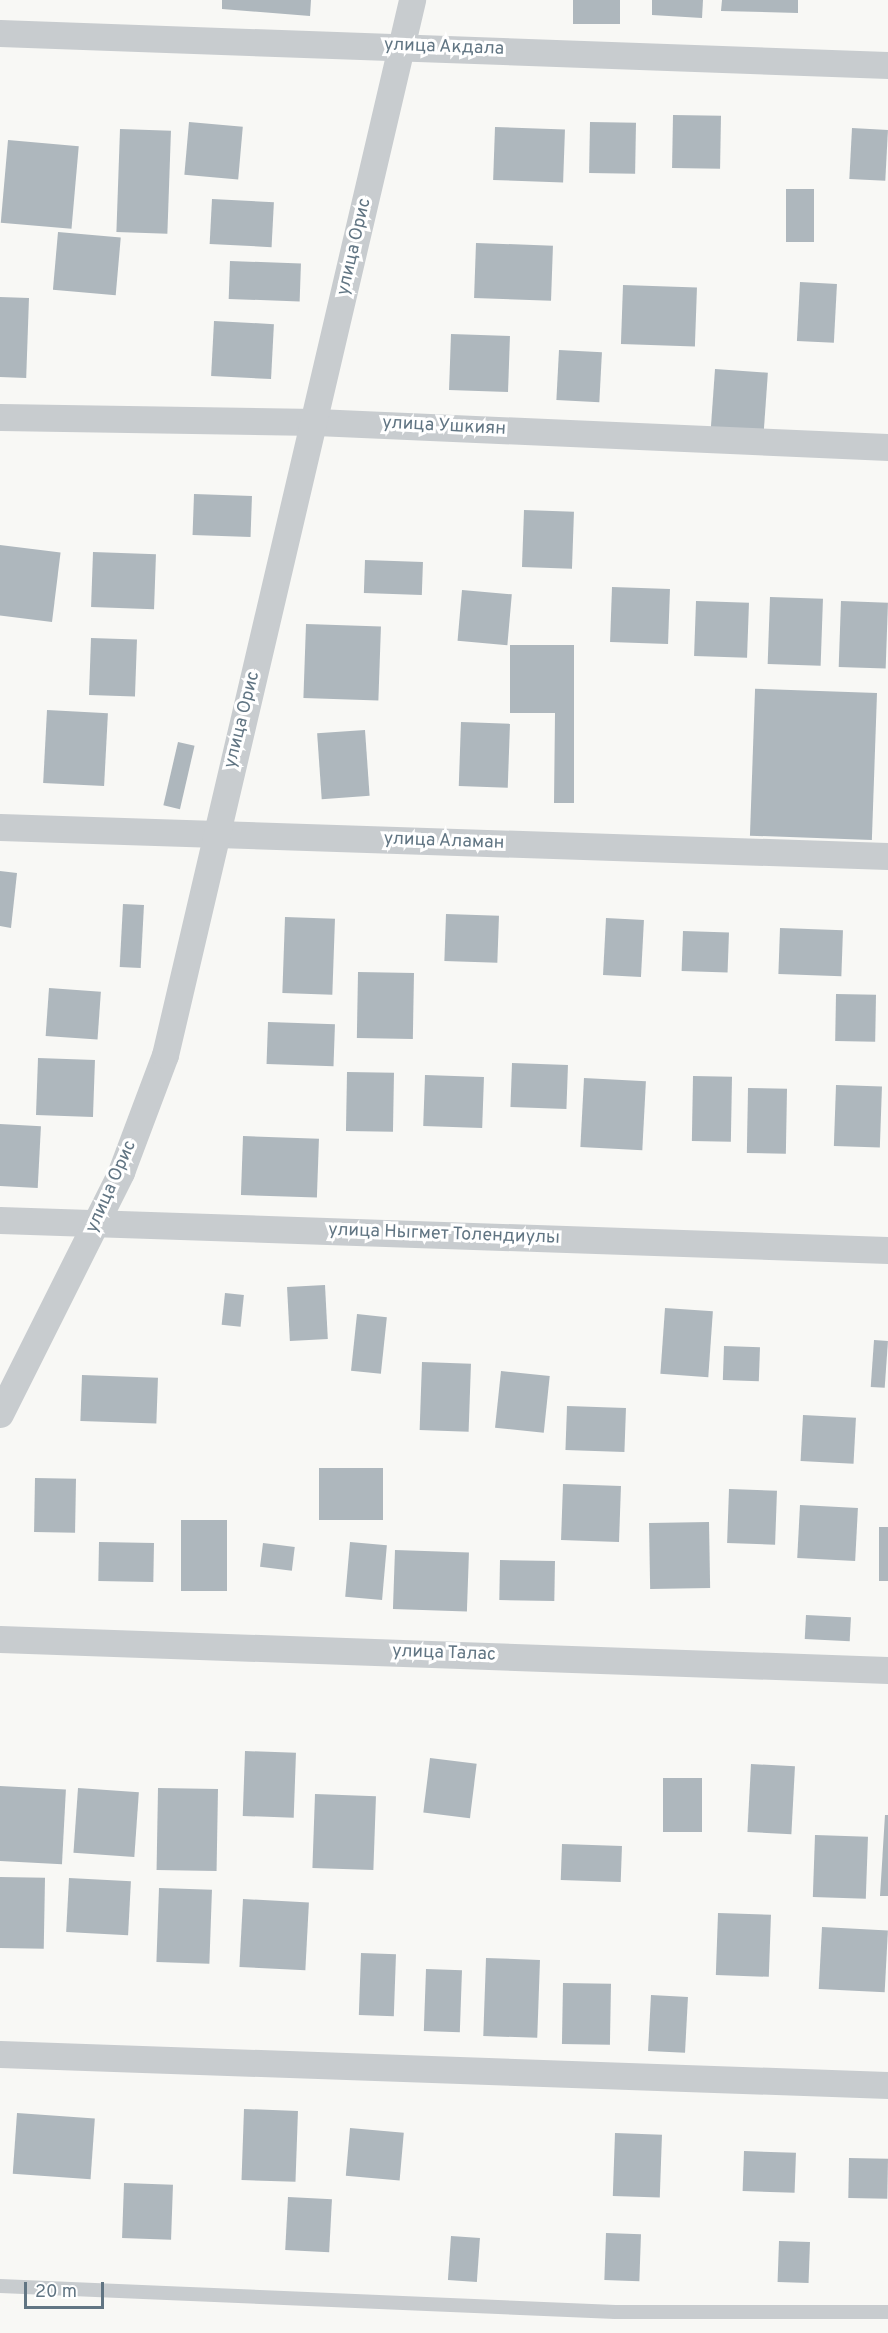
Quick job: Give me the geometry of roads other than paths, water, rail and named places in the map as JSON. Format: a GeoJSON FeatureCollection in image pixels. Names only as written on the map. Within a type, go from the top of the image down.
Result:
{"type":"FeatureCollection","features":[{"type":"Feature","properties":{"kind":"street","name":"улица Орис"},"geometry":{"type":"LineString","coordinates":[[0,1414],[98,1224],[122,1172],[165,1055],[215,835],[316,422],[412,0]]}},
{"type":"Feature","properties":{"kind":"street","name":"улица Акдала"},"geometry":{"type":"LineString","coordinates":[[0,33],[888,64]]}},
{"type":"Feature","properties":{"kind":"street","name":"улица Ушкиян"},"geometry":{"type":"LineString","coordinates":[[0,417],[316,422],[888,447]]}},
{"type":"Feature","properties":{"kind":"street","name":"улица Аламан"},"geometry":{"type":"LineString","coordinates":[[0,827],[888,856]]}},
{"type":"Feature","properties":{"kind":"street","name":"улица Ныгмет Толендиулы"},"geometry":{"type":"LineString","coordinates":[[0,1220],[888,1250]]}},
{"type":"Feature","properties":{"kind":"street","name":"улица Талас"},"geometry":{"type":"LineString","coordinates":[[0,1639],[888,1670]]}},
{"type":"Feature","properties":{"kind":"street"},"geometry":{"type":"LineString","coordinates":[[0,2054],[888,2085]]}},
{"type":"Feature","properties":{"kind":"lane"},"geometry":{"type":"LineString","coordinates":[[0,2286],[615,2312],[888,2312]]}}]}
